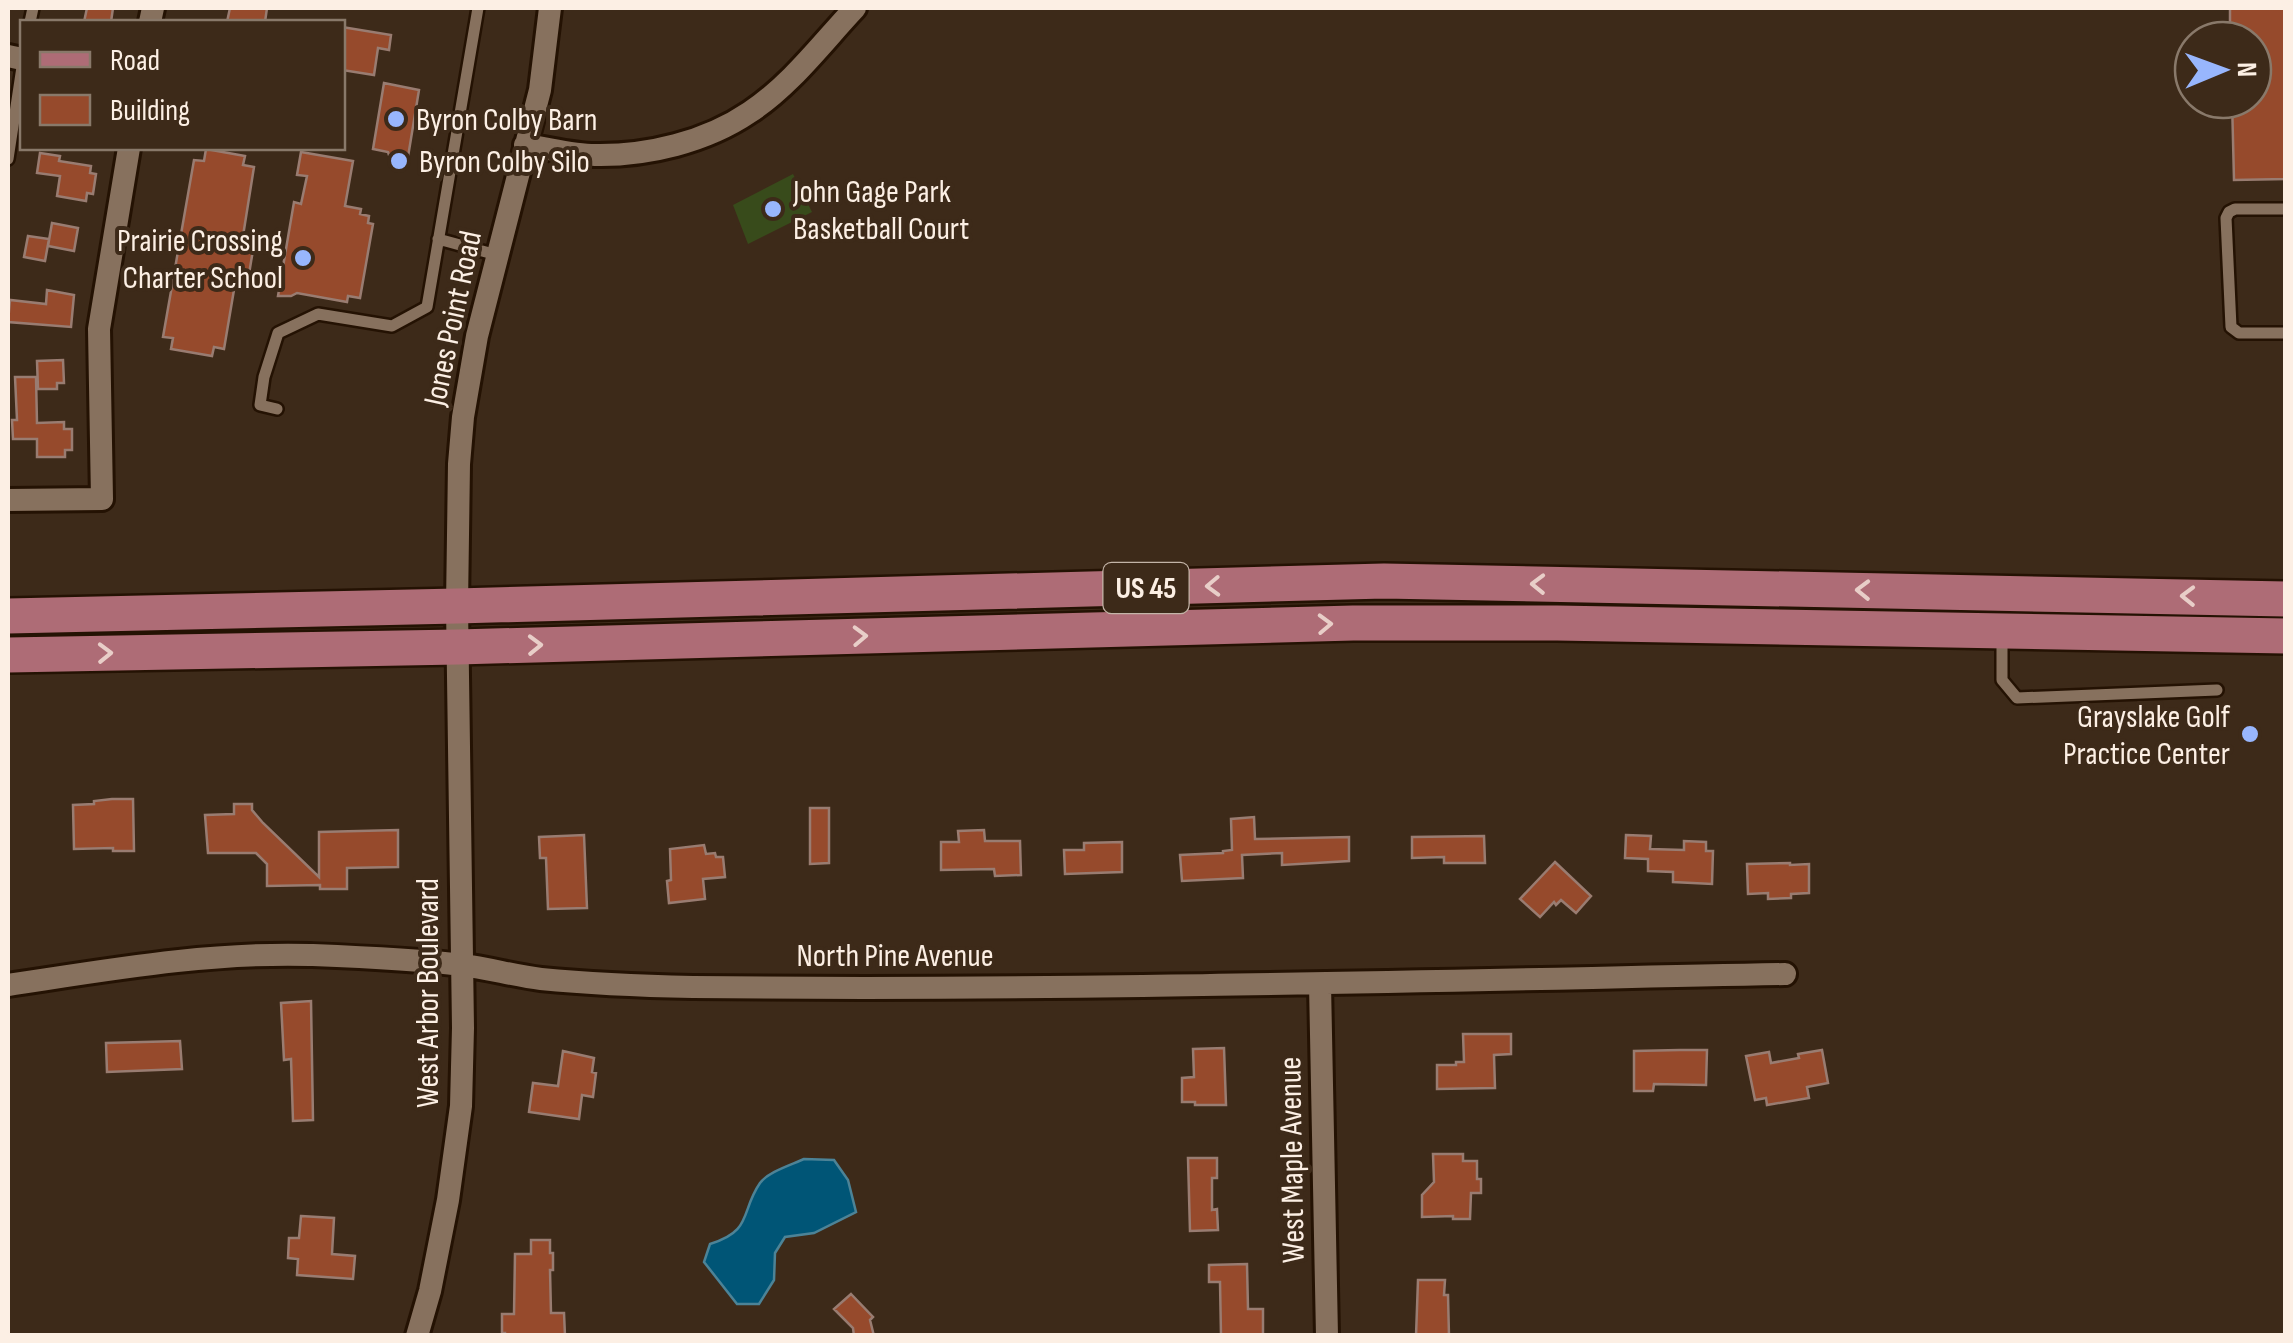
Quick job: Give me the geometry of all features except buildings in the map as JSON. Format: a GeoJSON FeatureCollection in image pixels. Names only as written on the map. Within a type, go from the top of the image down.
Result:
{"type":"FeatureCollection","features":[{"type":"Feature","properties":{"kind":"main road","name":"US 45"},"geometry":{"type":"LineString","coordinates":[[8,616],[1384,581],[2279,595]]}},
{"type":"Feature","properties":{"kind":"main road","name":"US 45"},"geometry":{"type":"LineString","coordinates":[[8,655],[1353,623],[1556,622],[2286,636]]}},
{"type":"Feature","properties":{"kind":"street","name":"Jones Point Road"},"geometry":{"type":"LineString","coordinates":[[458,647],[463,417],[477,336],[540,90],[550,8]]}},
{"type":"Feature","properties":{"kind":"street"},"geometry":{"type":"LineString","coordinates":[[525,145],[591,155],[630,154],[668,147],[713,131],[749,113],[784,85],[854,8]]}},
{"type":"Feature","properties":{"kind":"street"},"geometry":{"type":"LineString","coordinates":[[8,500],[102,500],[99,329],[130,150]]}},
{"type":"Feature","properties":{"kind":"street","name":"West Arbor Boulevard"},"geometry":{"type":"LineString","coordinates":[[417,1336],[448,1200],[461,1106],[458,647]]}},
{"type":"Feature","properties":{"kind":"street","name":"North Pine Avenue"},"geometry":{"type":"LineString","coordinates":[[8,985],[177,960],[266,954],[462,965],[538,978],[643,986],[902,989],[1786,974]]}},
{"type":"Feature","properties":{"kind":"street","name":"West Maple Avenue"},"geometry":{"type":"LineString","coordinates":[[1320,984],[1327,1336]]}},
{"type":"Feature","properties":{"kind":"lane"},"geometry":{"type":"LineString","coordinates":[[278,409],[260,405],[278,333],[318,314],[392,326],[427,307],[478,8]]}},
{"type":"Feature","properties":{"kind":"lane"},"geometry":{"type":"LineString","coordinates":[[8,159],[20,80]]}},
{"type":"Feature","properties":{"kind":"lane"},"geometry":{"type":"LineString","coordinates":[[2286,208],[2235,209],[2226,218],[2231,328],[2240,333],[2286,334]]}},
{"type":"Feature","properties":{"kind":"lane"},"geometry":{"type":"LineString","coordinates":[[438,239],[498,255]]}},
{"type":"Feature","properties":{"kind":"lane"},"geometry":{"type":"LineString","coordinates":[[2002,631],[2002,680],[2017,698],[2217,690]]}},
{"type":"Feature","properties":{"kind":"green space","name":"John Gage Park Basketball Court"},"geometry":{"type":"Polygon","coordinates":[[[793,174],[812,212],[748,244],[733,205],[793,174]]]}},
{"type":"Feature","properties":{"kind":"water"},"geometry":{"type":"Polygon","coordinates":[[[804,1159],[834,1160],[848,1180],[856,1212],[814,1233],[785,1237],[775,1253],[774,1280],[759,1304],[737,1304],[704,1262],[710,1244],[739,1227],[764,1179],[804,1159]]]}},
{"type":"Feature","properties":{"kind":"place","name":"Byron Colby Barn"},"geometry":{"type":"Point","coordinates":[396,119]}},
{"type":"Feature","properties":{"kind":"place","name":"Byron Colby Silo"},"geometry":{"type":"Point","coordinates":[399,161]}},
{"type":"Feature","properties":{"kind":"place","name":"John Gage Park Basketball Court"},"geometry":{"type":"Point","coordinates":[773,209]}},
{"type":"Feature","properties":{"kind":"place","name":"Prairie Crossing Charter School"},"geometry":{"type":"Point","coordinates":[303,258]}},
{"type":"Feature","properties":{"kind":"place","name":"Grayslake Golf Practice Center"},"geometry":{"type":"Point","coordinates":[2250,734]}}]}
